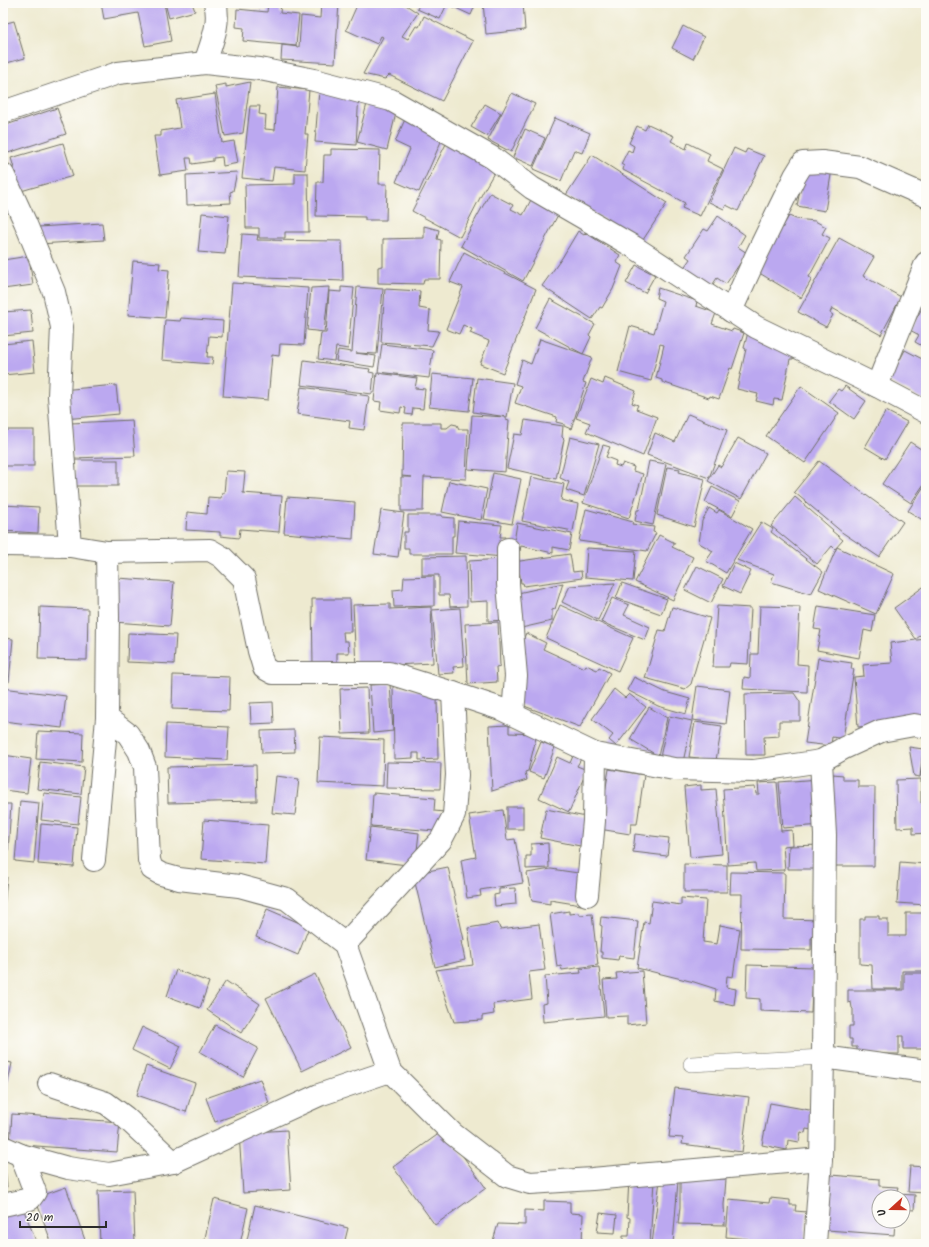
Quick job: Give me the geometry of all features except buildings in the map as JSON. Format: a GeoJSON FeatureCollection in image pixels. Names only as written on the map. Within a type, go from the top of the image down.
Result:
{"type":"FeatureCollection","features":[{"type":"Feature","properties":{"kind":"street"},"geometry":{"type":"LineString","coordinates":[[205,63],[217,25],[217,10],[215,3]]}},
{"type":"Feature","properties":{"kind":"street"},"geometry":{"type":"LineString","coordinates":[[3,112],[118,73],[205,63],[260,69],[314,80],[391,100],[493,158],[532,188],[634,247],[756,327],[877,386],[926,412]]}},
{"type":"Feature","properties":{"kind":"street"},"geometry":{"type":"LineString","coordinates":[[731,311],[795,176],[803,163],[822,162],[860,167],[926,196]]}},
{"type":"Feature","properties":{"kind":"street"},"geometry":{"type":"LineString","coordinates":[[3,174],[54,292],[62,327],[59,396],[70,546]]}},
{"type":"Feature","properties":{"kind":"street"},"geometry":{"type":"LineString","coordinates":[[877,386],[926,263]]}},
{"type":"Feature","properties":{"kind":"street"},"geometry":{"type":"LineString","coordinates":[[3,545],[70,546],[107,552],[210,550],[222,557],[244,579],[264,668],[273,673],[389,673],[501,709],[595,754],[674,769],[754,771],[821,761],[844,748],[881,731],[914,725],[926,727]]}},
{"type":"Feature","properties":{"kind":"street"},"geometry":{"type":"LineString","coordinates":[[508,549],[508,584],[516,676],[513,714]]}},
{"type":"Feature","properties":{"kind":"street"},"geometry":{"type":"LineString","coordinates":[[94,860],[107,718],[107,552]]}},
{"type":"Feature","properties":{"kind":"street"},"geometry":{"type":"LineString","coordinates":[[345,944],[441,840],[454,816],[457,776],[453,693]]}},
{"type":"Feature","properties":{"kind":"street"},"geometry":{"type":"LineString","coordinates":[[107,718],[128,734],[139,751],[145,767],[149,860],[152,869],[161,874],[179,879],[239,886],[287,899],[345,944],[390,1071],[453,1134],[507,1176],[530,1183],[821,1159]]}},
{"type":"Feature","properties":{"kind":"street"},"geometry":{"type":"LineString","coordinates":[[587,896],[594,820],[595,754]]}},
{"type":"Feature","properties":{"kind":"street"},"geometry":{"type":"LineString","coordinates":[[815,1244],[821,1159],[823,1057],[825,835],[821,761]]}},
{"type":"Feature","properties":{"kind":"street"},"geometry":{"type":"LineString","coordinates":[[823,1057],[926,1071]]}},
{"type":"Feature","properties":{"kind":"street"},"geometry":{"type":"LineString","coordinates":[[12,1151],[68,1168],[109,1174],[173,1162],[320,1095],[390,1071]]}},
{"type":"Feature","properties":{"kind":"street"},"geometry":{"type":"LineString","coordinates":[[49,1084],[106,1102],[125,1117],[173,1162]]}},
{"type":"Feature","properties":{"kind":"street"},"geometry":{"type":"LineString","coordinates":[[3,1206],[30,1199],[35,1192],[12,1151]]}},
{"type":"Feature","properties":{"kind":"lane"},"geometry":{"type":"LineString","coordinates":[[691,1064],[823,1057]]}}]}
